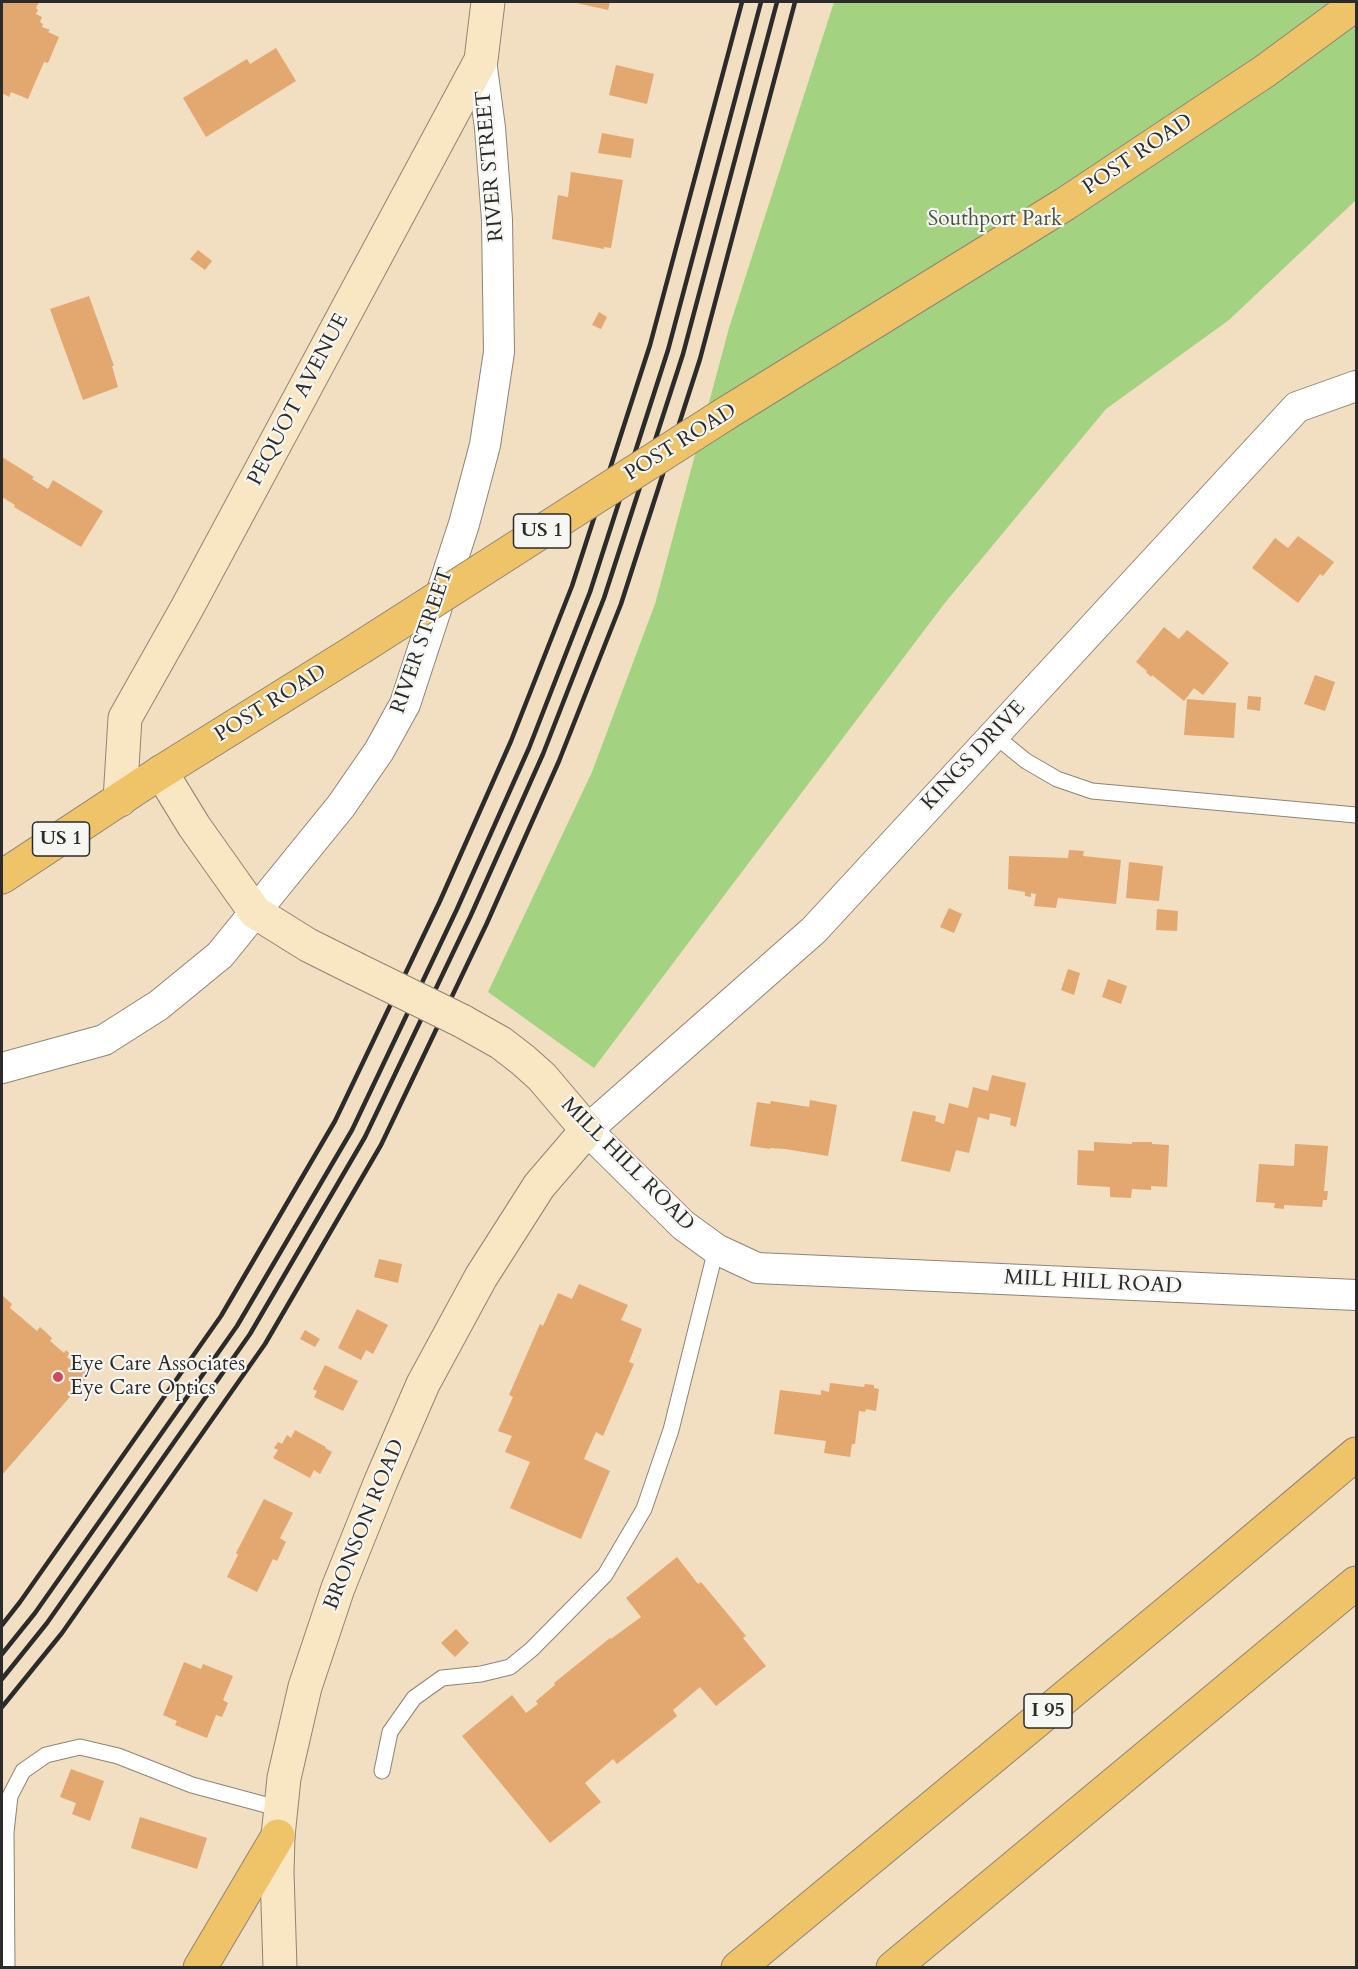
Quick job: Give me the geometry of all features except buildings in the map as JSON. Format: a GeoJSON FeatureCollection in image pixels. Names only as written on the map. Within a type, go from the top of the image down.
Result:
{"type":"FeatureCollection","features":[{"type":"Feature","properties":{"kind":"main road","name":"PEQUOT AVENUE"},"geometry":{"type":"LineString","coordinates":[[120,800],[125,718],[187,608],[481,60],[488,2]]}},
{"type":"Feature","properties":{"kind":"main road","name":"POST ROAD"},"geometry":{"type":"LineString","coordinates":[[2,877],[161,772],[360,648],[725,414],[1065,204],[1265,71],[1356,4]]}},
{"type":"Feature","properties":{"kind":"main road","name":"MILL HILL ROAD"},"geometry":{"type":"LineString","coordinates":[[161,772],[194,826],[255,912],[308,945],[462,1021],[501,1043],[542,1077],[586,1130]]}},
{"type":"Feature","properties":{"kind":"main road","name":"BRONSON ROAD"},"geometry":{"type":"LineString","coordinates":[[280,1968],[278,1918],[280,1822],[284,1778],[305,1687],[334,1599],[423,1383],[481,1276],[539,1186],[586,1130]]}},
{"type":"Feature","properties":{"kind":"main road","name":"I 95"},"geometry":{"type":"LineString","coordinates":[[738,1968],[1356,1454]]}},
{"type":"Feature","properties":{"kind":"main road"},"geometry":{"type":"LineString","coordinates":[[893,1968],[1356,1583]]}},
{"type":"Feature","properties":{"kind":"main road"},"geometry":{"type":"LineString","coordinates":[[200,1968],[280,1822]]}},
{"type":"Feature","properties":{"kind":"street","name":"RIVER STREET"},"geometry":{"type":"LineString","coordinates":[[2,1068],[104,1040],[159,1005],[220,955],[341,806],[379,751],[405,704],[464,524],[485,445],[499,352],[496,197],[481,60]]}},
{"type":"Feature","properties":{"kind":"street","name":"KINGS DRIVE"},"geometry":{"type":"LineString","coordinates":[[586,1130],[814,930],[1297,407],[1356,386]]}},
{"type":"Feature","properties":{"kind":"street","name":"MILL HILL ROAD"},"geometry":{"type":"LineString","coordinates":[[586,1130],[683,1226],[716,1249],[756,1268],[1356,1295]]}},
{"type":"Feature","properties":{"kind":"lane"},"geometry":{"type":"LineString","coordinates":[[994,735],[1026,761],[1057,779],[1092,791],[1356,815]]}},
{"type":"Feature","properties":{"kind":"lane"},"geometry":{"type":"LineString","coordinates":[[382,1772],[390,1732],[414,1698],[442,1678],[481,1674],[510,1667],[532,1649],[605,1575],[644,1509],[671,1430],[716,1249]]}},
{"type":"Feature","properties":{"kind":"lane"},"geometry":{"type":"LineString","coordinates":[[7,1968],[6,1832],[10,1796],[23,1771],[46,1755],[80,1747],[118,1756],[280,1822]]}},
{"type":"Feature","properties":{"kind":"green space","name":"Southport Park"},"geometry":{"type":"Polygon","coordinates":[[[834,2],[1356,2],[1356,200],[1229,320],[1106,409],[944,604],[594,1068],[488,992],[592,772],[655,604],[729,328],[834,2]]]}},
{"type":"Feature","properties":{"kind":"railway"},"geometry":{"type":"LineString","coordinates":[[2,1625],[221,1316],[335,1121],[440,901],[511,741],[572,586],[650,345],[742,2]]}},
{"type":"Feature","properties":{"kind":"railway"},"geometry":{"type":"LineString","coordinates":[[2,1654],[35,1613],[237,1326],[352,1130],[457,909],[529,748],[590,592],[668,350],[761,2]]}},
{"type":"Feature","properties":{"kind":"railway"},"geometry":{"type":"LineString","coordinates":[[2,1679],[47,1623],[250,1334],[365,1137],[471,915],[543,754],[604,598],[683,354],[777,2]]}},
{"type":"Feature","properties":{"kind":"railway"},"geometry":{"type":"LineString","coordinates":[[2,1707],[62,1633],[265,1344],[381,1145],[487,923],[559,761],[621,604],[700,359],[795,2]]}},
{"type":"Feature","properties":{"kind":"place","name":"Eye Care Associates Eye Care Optics"},"geometry":{"type":"Point","coordinates":[58,1377]}}]}
